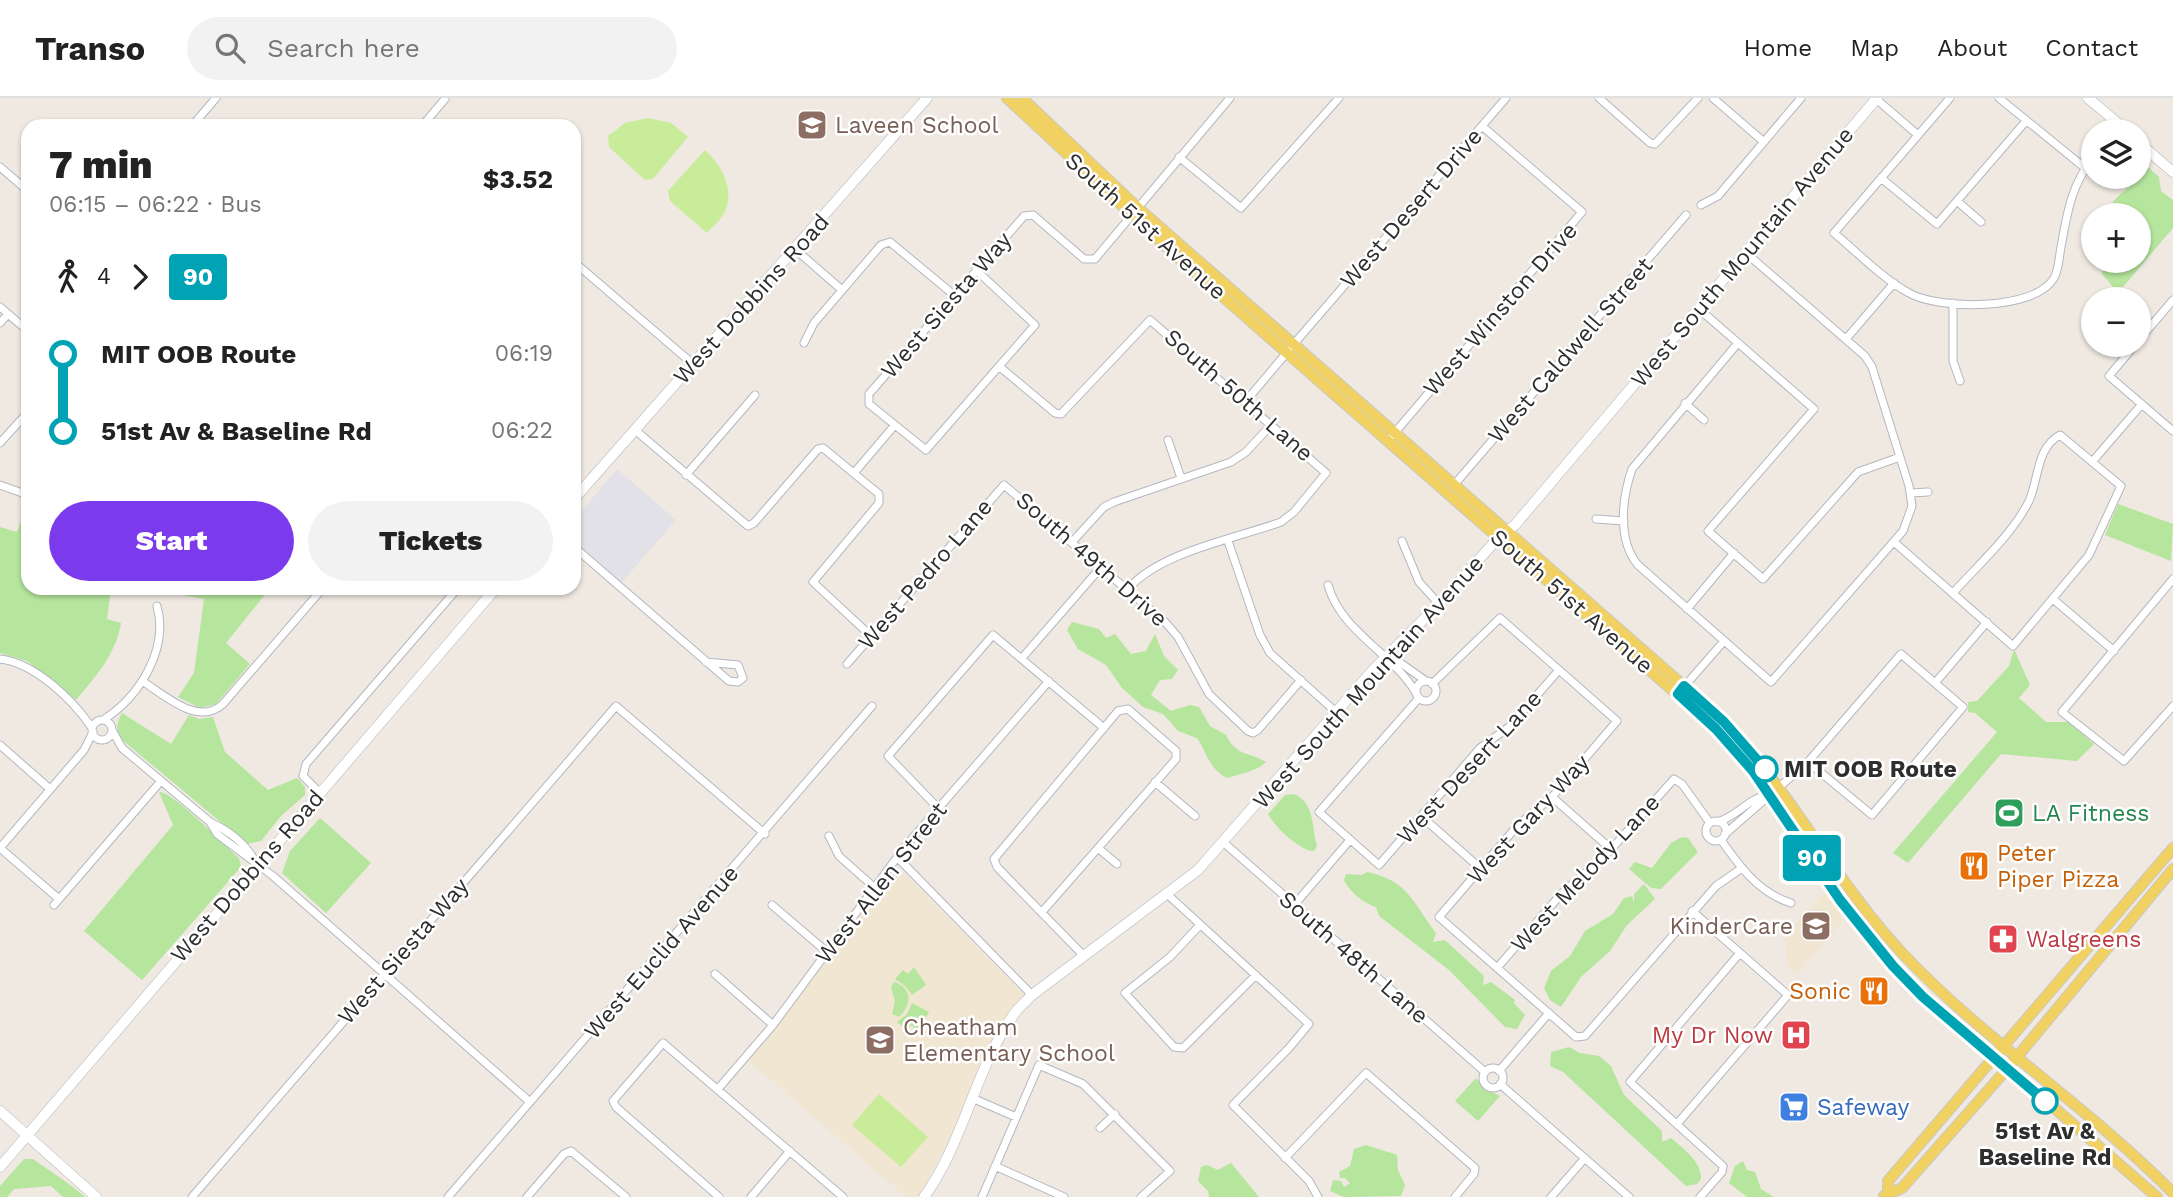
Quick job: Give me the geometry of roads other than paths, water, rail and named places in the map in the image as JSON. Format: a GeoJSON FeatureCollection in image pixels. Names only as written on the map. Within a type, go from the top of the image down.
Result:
{"type":"FeatureCollection","features":[{"type":"Feature","properties":{"kind":"main road","name":"South 51st Avenue"},"geometry":{"type":"LineString","coordinates":[[1007,98],[1681,690],[1776,792],[1854,898],[1915,967],[2173,1193]]}},
{"type":"Feature","properties":{"kind":"main road","name":"South 51st Avenue"},"geometry":{"type":"LineString","coordinates":[[1022,98],[1086,156],[1135,212]]}},
{"type":"Feature","properties":{"kind":"main road"},"geometry":{"type":"LineString","coordinates":[[1041,129],[1051,131],[1076,153],[1086,156]]}},
{"type":"Feature","properties":{"kind":"main road","name":"South 51st Avenue"},"geometry":{"type":"LineString","coordinates":[[1391,437],[1454,485],[1503,534]]}},
{"type":"Feature","properties":{"kind":"main road","name":"South 51st Avenue"},"geometry":{"type":"LineString","coordinates":[[1776,792],[1840,900],[1912,986],[2157,1197]]}},
{"type":"Feature","properties":{"kind":"main road"},"geometry":{"type":"LineString","coordinates":[[1886,1195],[1888,1181],[2173,848]]}},
{"type":"Feature","properties":{"kind":"main road"},"geometry":{"type":"LineString","coordinates":[[1886,1195],[1902,1188],[2007,1069],[2173,869]]}},
{"type":"Feature","properties":{"kind":"street"},"geometry":{"type":"LineString","coordinates":[[197,119],[216,98]]}},
{"type":"Feature","properties":{"kind":"street","name":"West Dobbins Road"},"geometry":{"type":"LineString","coordinates":[[581,491],[927,98]]}},
{"type":"Feature","properties":{"kind":"street"},"geometry":{"type":"LineString","coordinates":[[1135,212],[1230,98]]}},
{"type":"Feature","properties":{"kind":"street"},"geometry":{"type":"LineString","coordinates":[[1179,157],[1241,208],[1339,98]]}},
{"type":"Feature","properties":{"kind":"street","name":"West Desert Drive"},"geometry":{"type":"LineString","coordinates":[[1246,401],[1506,98]]}},
{"type":"Feature","properties":{"kind":"street"},"geometry":{"type":"LineString","coordinates":[[1599,98],[1650,143],[1655,144],[1698,98]]}},
{"type":"Feature","properties":{"kind":"street"},"geometry":{"type":"LineString","coordinates":[[1713,98],[1764,142]]}},
{"type":"Feature","properties":{"kind":"street"},"geometry":{"type":"LineString","coordinates":[[1701,205],[1718,196],[1801,98]]}},
{"type":"Feature","properties":{"kind":"street"},"geometry":{"type":"LineString","coordinates":[[1876,98],[1918,135]]}},
{"type":"Feature","properties":{"kind":"street","name":"West South Mountain Avenue"},"geometry":{"type":"LineString","coordinates":[[924,1197],[937,1177],[1007,1023],[1032,995],[1198,870],[1336,712],[1503,534],[1699,309],[1876,98]]}},
{"type":"Feature","properties":{"kind":"street"},"geometry":{"type":"LineString","coordinates":[[1950,98],[1834,233],[1894,283],[1921,298],[1953,303],[2009,302],[2034,296],[2048,287],[2056,275],[2069,202],[2081,176]]}},
{"type":"Feature","properties":{"kind":"street"},"geometry":{"type":"LineString","coordinates":[[1998,98],[2081,165]]}},
{"type":"Feature","properties":{"kind":"street"},"geometry":{"type":"LineString","coordinates":[[2088,98],[2110,119]]}},
{"type":"Feature","properties":{"kind":"street"},"geometry":{"type":"LineString","coordinates":[[428,119],[445,99]]}},
{"type":"Feature","properties":{"kind":"street"},"geometry":{"type":"LineString","coordinates":[[1881,177],[1937,224],[2026,121]]}},
{"type":"Feature","properties":{"kind":"street","name":"West Winston Drive"},"geometry":{"type":"LineString","coordinates":[[1391,437],[1582,212],[1482,126]]}},
{"type":"Feature","properties":{"kind":"street"},"geometry":{"type":"LineString","coordinates":[[2151,153],[2173,172]]}},
{"type":"Feature","properties":{"kind":"street"},"geometry":{"type":"LineString","coordinates":[[0,167],[21,185]]}},
{"type":"Feature","properties":{"kind":"street"},"geometry":{"type":"LineString","coordinates":[[1957,201],[1982,222]]}},
{"type":"Feature","properties":{"kind":"street","name":"West Siesta Way"},"geometry":{"type":"LineString","coordinates":[[894,426],[867,399],[954,295],[1028,214],[1089,260],[1095,259],[1135,212]]}},
{"type":"Feature","properties":{"kind":"street","name":"West Caldwell Street"},"geometry":{"type":"LineString","coordinates":[[1454,485],[1686,215]]}},
{"type":"Feature","properties":{"kind":"street"},"geometry":{"type":"LineString","coordinates":[[804,343],[814,323],[842,290],[881,245],[890,242],[954,295]]}},
{"type":"Feature","properties":{"kind":"street"},"geometry":{"type":"LineString","coordinates":[[796,250],[842,290]]}},
{"type":"Feature","properties":{"kind":"street"},"geometry":{"type":"LineString","coordinates":[[1738,343],[1632,469],[1624,521],[1624,540],[1631,557],[1771,682],[1903,531],[1912,506],[1911,493],[1872,367],[1846,339],[1746,253]]}},
{"type":"Feature","properties":{"kind":"street"},"geometry":{"type":"LineString","coordinates":[[581,268],[693,364]]}},
{"type":"Feature","properties":{"kind":"street"},"geometry":{"type":"LineString","coordinates":[[854,473],[894,426],[926,450],[1035,325],[976,270]]}},
{"type":"Feature","properties":{"kind":"street"},"geometry":{"type":"LineString","coordinates":[[1846,339],[1894,283]]}},
{"type":"Feature","properties":{"kind":"street"},"geometry":{"type":"LineString","coordinates":[[2151,326],[2173,300]]}},
{"type":"Feature","properties":{"kind":"street"},"geometry":{"type":"LineString","coordinates":[[1953,303],[1953,361],[1960,381]]}},
{"type":"Feature","properties":{"kind":"street"},"geometry":{"type":"LineString","coordinates":[[0,307],[21,325]]}},
{"type":"Feature","properties":{"kind":"street"},"geometry":{"type":"LineString","coordinates":[[1699,309],[1814,409],[1709,531],[1763,579],[1858,472],[1900,457]]}},
{"type":"Feature","properties":{"kind":"street"},"geometry":{"type":"LineString","coordinates":[[0,323],[8,314]]}},
{"type":"Feature","properties":{"kind":"street","name":"South 50th Lane"},"geometry":{"type":"LineString","coordinates":[[1000,367],[1055,413],[1061,414],[1150,320],[1326,473],[1286,519],[1228,541]]}},
{"type":"Feature","properties":{"kind":"street"},"geometry":{"type":"LineString","coordinates":[[2125,357],[2109,376],[2172,428]]}},
{"type":"Feature","properties":{"kind":"street"},"geometry":{"type":"LineString","coordinates":[[686,475],[755,396]]}},
{"type":"Feature","properties":{"kind":"street"},"geometry":{"type":"LineString","coordinates":[[1685,404],[1704,420]]}},
{"type":"Feature","properties":{"kind":"street"},"geometry":{"type":"LineString","coordinates":[[2092,462],[2142,404]]}},
{"type":"Feature","properties":{"kind":"street"},"geometry":{"type":"LineString","coordinates":[[0,443],[21,420]]}},
{"type":"Feature","properties":{"kind":"street"},"geometry":{"type":"LineString","coordinates":[[1073,541],[1104,507],[1240,457],[1272,424]]}},
{"type":"Feature","properties":{"kind":"street"},"geometry":{"type":"LineString","coordinates":[[635,430],[748,526],[754,523],[818,449],[823,448],[854,473],[881,499],[813,582],[872,636]]}},
{"type":"Feature","properties":{"kind":"street"},"geometry":{"type":"LineString","coordinates":[[1894,542],[2013,646],[2089,555],[2121,486],[2060,435],[2048,445],[2029,500],[2019,518],[1953,593]]}},
{"type":"Feature","properties":{"kind":"street"},"geometry":{"type":"LineString","coordinates":[[1168,440],[1181,478]]}},
{"type":"Feature","properties":{"kind":"street"},"geometry":{"type":"LineString","coordinates":[[0,485],[21,492]]}},
{"type":"Feature","properties":{"kind":"street","name":"South 49th Drive"},"geometry":{"type":"LineString","coordinates":[[1004,485],[1073,541],[1172,629],[1214,701],[1253,733],[1301,680]]}},
{"type":"Feature","properties":{"kind":"street","name":"West Pedro Lane"},"geometry":{"type":"LineString","coordinates":[[846,664],[1004,485]]}},
{"type":"Feature","properties":{"kind":"street"},"geometry":{"type":"LineString","coordinates":[[1911,493],[1928,492]]}},
{"type":"Feature","properties":{"kind":"street"},"geometry":{"type":"LineString","coordinates":[[1595,519],[1624,521]]}},
{"type":"Feature","properties":{"kind":"street"},"geometry":{"type":"LineString","coordinates":[[1128,589],[1155,565],[1228,541],[1260,635],[1270,653],[1336,712]]}},
{"type":"Feature","properties":{"kind":"street"},"geometry":{"type":"LineString","coordinates":[[1402,541],[1419,582],[1439,604]]}},
{"type":"Feature","properties":{"kind":"street"},"geometry":{"type":"LineString","coordinates":[[581,553],[706,662],[729,681],[738,682],[743,678],[738,666],[706,662]]}},
{"type":"Feature","properties":{"kind":"street"},"geometry":{"type":"LineString","coordinates":[[1687,609],[1734,554]]}},
{"type":"Feature","properties":{"kind":"street"},"geometry":{"type":"LineString","coordinates":[[1022,658],[1102,566]]}},
{"type":"Feature","properties":{"kind":"street"},"geometry":{"type":"LineString","coordinates":[[2173,579],[2170,592],[2114,651],[2062,712],[2123,761],[2173,706]]}},
{"type":"Feature","properties":{"kind":"street"},"geometry":{"type":"LineString","coordinates":[[1328,585],[1338,609],[1386,657],[1418,695],[1432,699],[1435,691],[1429,682],[1395,659],[1386,657]]}},
{"type":"Feature","properties":{"kind":"street"},"geometry":{"type":"LineString","coordinates":[[142,681],[190,711],[212,712],[223,704],[317,595]]}},
{"type":"Feature","properties":{"kind":"street"},"geometry":{"type":"LineString","coordinates":[[319,792],[303,776],[306,764],[452,595]]}},
{"type":"Feature","properties":{"kind":"street","name":"West Dobbins Road"},"geometry":{"type":"LineString","coordinates":[[0,1167],[486,595]]}},
{"type":"Feature","properties":{"kind":"street"},"geometry":{"type":"LineString","coordinates":[[2053,599],[2114,651]]}},
{"type":"Feature","properties":{"kind":"street"},"geometry":{"type":"LineString","coordinates":[[157,606],[161,631],[142,681],[119,709],[101,720],[83,750],[0,848],[57,902],[161,781]]}},
{"type":"Feature","properties":{"kind":"street"},"geometry":{"type":"LineString","coordinates":[[1295,904],[1350,840],[1319,812],[1418,695],[1418,685],[1429,682],[1500,618],[1559,670]]}},
{"type":"Feature","properties":{"kind":"street"},"geometry":{"type":"LineString","coordinates":[[1935,683],[1987,622]]}},
{"type":"Feature","properties":{"kind":"street"},"geometry":{"type":"LineString","coordinates":[[938,808],[888,756],[993,635],[1104,728]]}},
{"type":"Feature","properties":{"kind":"street"},"geometry":{"type":"LineString","coordinates":[[1681,690],[1724,641]]}},
{"type":"Feature","properties":{"kind":"street"},"geometry":{"type":"LineString","coordinates":[[1776,792],[1759,796],[1729,818],[1714,823],[1706,829],[1708,836],[1713,841],[1723,837],[1776,792],[1808,762],[1901,654],[1962,707],[1872,816],[1808,762]]}},
{"type":"Feature","properties":{"kind":"street"},"geometry":{"type":"LineString","coordinates":[[0,659],[19,663],[33,671],[83,714],[101,739],[122,748],[210,822],[217,834],[245,859],[257,864],[530,1102]]}},
{"type":"Feature","properties":{"kind":"street","name":"West Gary Way"},"geometry":{"type":"LineString","coordinates":[[1497,968],[1439,917],[1518,825],[1552,797],[1617,721],[1559,670]]}},
{"type":"Feature","properties":{"kind":"street","name":"West Desert Lane"},"geometry":{"type":"LineString","coordinates":[[1350,840],[1379,865],[1480,748],[1509,727],[1559,670]]}},
{"type":"Feature","properties":{"kind":"street","name":"West Allen Street"},"geometry":{"type":"LineString","coordinates":[[718,1089],[773,1025],[897,857],[1049,681]]}},
{"type":"Feature","properties":{"kind":"street","name":"West Siesta Way"},"geometry":{"type":"LineString","coordinates":[[192,1197],[616,706],[765,834]]}},
{"type":"Feature","properties":{"kind":"street","name":"West Euclid Avenue"},"geometry":{"type":"LineString","coordinates":[[448,1197],[765,834],[872,706]]}},
{"type":"Feature","properties":{"kind":"street"},"geometry":{"type":"LineString","coordinates":[[83,750],[112,729],[119,709]]}},
{"type":"Feature","properties":{"kind":"street"},"geometry":{"type":"LineString","coordinates":[[1042,912],[1177,754],[1128,709],[1123,709],[1104,728],[994,859],[997,867],[1084,956]]}},
{"type":"Feature","properties":{"kind":"street"},"geometry":{"type":"LineString","coordinates":[[83,714],[101,720],[112,729],[122,748]]}},
{"type":"Feature","properties":{"kind":"street"},"geometry":{"type":"LineString","coordinates":[[0,746],[50,789]]}},
{"type":"Feature","properties":{"kind":"street","name":"West Melody Lane"},"geometry":{"type":"LineString","coordinates":[[1497,968],[1562,893],[1611,849],[1674,779],[1682,784],[1714,823]]}},
{"type":"Feature","properties":{"kind":"street"},"geometry":{"type":"LineString","coordinates":[[1155,782],[1195,816]]}},
{"type":"Feature","properties":{"kind":"street"},"geometry":{"type":"LineString","coordinates":[[1552,797],[1611,849]]}},
{"type":"Feature","properties":{"kind":"street"},"geometry":{"type":"LineString","coordinates":[[1421,816],[1480,868]]}},
{"type":"Feature","properties":{"kind":"street"},"geometry":{"type":"LineString","coordinates":[[1714,823],[1724,826],[1723,837],[1742,868],[1774,898],[1791,903]]}},
{"type":"Feature","properties":{"kind":"street"},"geometry":{"type":"LineString","coordinates":[[829,836],[839,856],[875,888]]}},
{"type":"Feature","properties":{"kind":"street","name":"South 48th Lane"},"geometry":{"type":"LineString","coordinates":[[1223,842],[1485,1072],[1483,1079],[1486,1085],[1493,1088],[1500,1084],[1629,1197]]}},
{"type":"Feature","properties":{"kind":"street"},"geometry":{"type":"LineString","coordinates":[[1098,848],[1117,864]]}},
{"type":"Feature","properties":{"kind":"street"},"geometry":{"type":"LineString","coordinates":[[897,857],[1032,995]]}},
{"type":"Feature","properties":{"kind":"street"},"geometry":{"type":"LineString","coordinates":[[1497,968],[1580,1039],[1692,911],[1716,886],[1742,868]]}},
{"type":"Feature","properties":{"kind":"street"},"geometry":{"type":"LineString","coordinates":[[1167,894],[1308,1024],[1289,1048],[1233,1105],[1309,1181],[1318,1197]]}},
{"type":"Feature","properties":{"kind":"street"},"geometry":{"type":"LineString","coordinates":[[772,905],[827,953]]}},
{"type":"Feature","properties":{"kind":"street"},"geometry":{"type":"LineString","coordinates":[[1677,1124],[1788,995],[1692,911]]}},
{"type":"Feature","properties":{"kind":"street"},"geometry":{"type":"LineString","coordinates":[[1199,926],[1162,964],[1125,993],[1179,1049],[1212,1021],[1255,975]]}},
{"type":"Feature","properties":{"kind":"street"},"geometry":{"type":"LineString","coordinates":[[1700,1197],[1724,1168],[1630,1082],[1740,953]]}},
{"type":"Feature","properties":{"kind":"street"},"geometry":{"type":"LineString","coordinates":[[715,974],[773,1025]]}},
{"type":"Feature","properties":{"kind":"street"},"geometry":{"type":"LineString","coordinates":[[1499,1071],[1549,1013]]}},
{"type":"Feature","properties":{"kind":"street"},"geometry":{"type":"LineString","coordinates":[[719,1197],[616,1107],[613,1101],[663,1043],[843,1197]]}},
{"type":"Feature","properties":{"kind":"street"},"geometry":{"type":"LineString","coordinates":[[982,1197],[1039,1065],[1083,1084],[1170,1171],[1145,1196]]}},
{"type":"Feature","properties":{"kind":"street"},"geometry":{"type":"LineString","coordinates":[[1485,1072],[1491,1068],[1499,1071],[1502,1079],[1500,1084]]}},
{"type":"Feature","properties":{"kind":"street"},"geometry":{"type":"LineString","coordinates":[[1285,1158],[1366,1073],[1476,1171],[1455,1197]]}},
{"type":"Feature","properties":{"kind":"street"},"geometry":{"type":"LineString","coordinates":[[972,1098],[1016,1117]]}},
{"type":"Feature","properties":{"kind":"street"},"geometry":{"type":"LineString","coordinates":[[0,1111],[96,1197]]}},
{"type":"Feature","properties":{"kind":"street"},"geometry":{"type":"LineString","coordinates":[[1100,1128],[1115,1114]]}},
{"type":"Feature","properties":{"kind":"street"},"geometry":{"type":"LineString","coordinates":[[527,1197],[564,1154],[571,1151],[626,1197]]}},
{"type":"Feature","properties":{"kind":"street"},"geometry":{"type":"LineString","coordinates":[[751,1197],[790,1151]]}},
{"type":"Feature","properties":{"kind":"street"},"geometry":{"type":"LineString","coordinates":[[1551,1197],[1585,1158]]}},
{"type":"Feature","properties":{"kind":"street"},"geometry":{"type":"LineString","coordinates":[[995,1166],[1064,1197]]}},
{"type":"Feature","properties":{"kind":"place","name":"Laveen School"},"geometry":{"type":"Point","coordinates":[812,125]}},
{"type":"Feature","properties":{"kind":"place","name":"MIT OOB Route"},"geometry":{"type":"Point","coordinates":[1765,769]}},
{"type":"Feature","properties":{"kind":"place","name":"LA Fitness"},"geometry":{"type":"Point","coordinates":[2009,813]}},
{"type":"Feature","properties":{"kind":"place","name":"Peter Piper Pizza"},"geometry":{"type":"Point","coordinates":[1974,866]}},
{"type":"Feature","properties":{"kind":"place","name":"KinderCare"},"geometry":{"type":"Point","coordinates":[1816,926]}},
{"type":"Feature","properties":{"kind":"place","name":"Walgreens"},"geometry":{"type":"Point","coordinates":[2003,939]}},
{"type":"Feature","properties":{"kind":"place","name":"Sonic"},"geometry":{"type":"Point","coordinates":[1874,991]}},
{"type":"Feature","properties":{"kind":"place","name":"My Dr Now"},"geometry":{"type":"Point","coordinates":[1796,1035]}},
{"type":"Feature","properties":{"kind":"place","name":"Cheatham Elementary School"},"geometry":{"type":"Point","coordinates":[880,1040]}},
{"type":"Feature","properties":{"kind":"place","name":"51st Av & Baseline Rd"},"geometry":{"type":"Point","coordinates":[2045,1101]}},
{"type":"Feature","properties":{"kind":"place","name":"Safeway"},"geometry":{"type":"Point","coordinates":[1794,1107]}}]}
